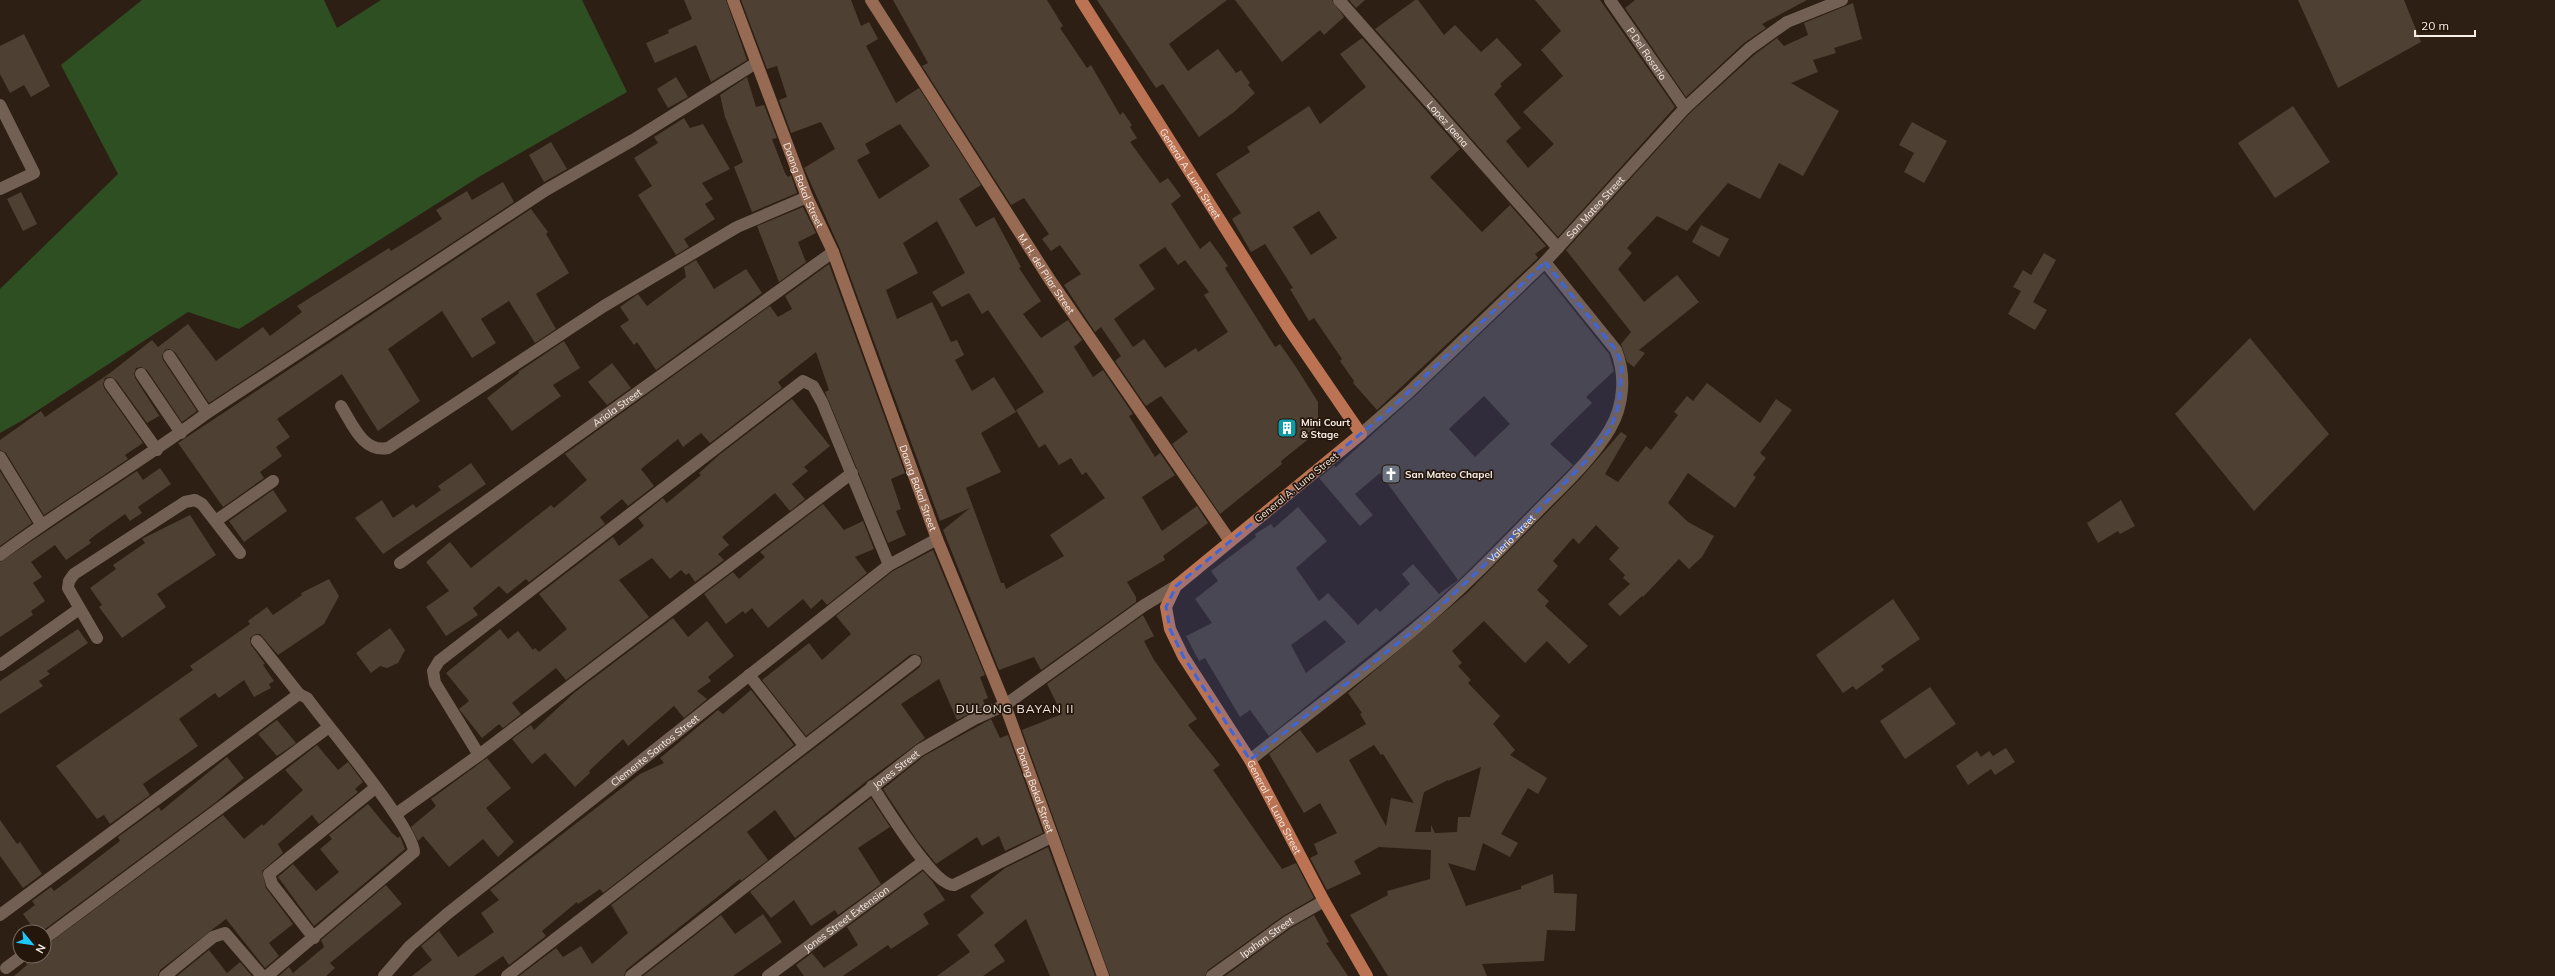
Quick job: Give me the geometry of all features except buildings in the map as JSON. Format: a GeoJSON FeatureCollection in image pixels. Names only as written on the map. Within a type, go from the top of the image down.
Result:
{"type":"FeatureCollection","features":[{"type":"Feature","properties":{"kind":"main road","name":"General A. Luna Street"},"geometry":{"type":"LineString","coordinates":[[1081,0],[1287,326],[1361,434],[1230,540],[1176,586],[1166,607],[1170,629],[1183,656],[1250,760],[1324,901],[1367,976]]}},
{"type":"Feature","properties":{"kind":"street","name":"Daang Bakal Street"},"geometry":{"type":"LineString","coordinates":[[733,0],[807,197],[833,252],[937,539],[1005,705],[1051,837],[1103,976]]}},
{"type":"Feature","properties":{"kind":"street","name":"M. H. del Pilar Street"},"geometry":{"type":"LineString","coordinates":[[871,0],[1055,286],[1230,540]]}},
{"type":"Feature","properties":{"kind":"street","name":"Lopez Jaena"},"geometry":{"type":"LineString","coordinates":[[1339,0],[1558,248]]}},
{"type":"Feature","properties":{"kind":"street","name":"P.Del Rosario"},"geometry":{"type":"LineString","coordinates":[[1610,0],[1685,108]]}},
{"type":"Feature","properties":{"kind":"street","name":"San Mateo Street"},"geometry":{"type":"LineString","coordinates":[[1361,434],[1409,392],[1545,262],[1685,108],[1749,49],[1787,22],[1842,0]]}},
{"type":"Feature","properties":{"kind":"street"},"geometry":{"type":"LineString","coordinates":[[0,556],[42,524],[157,450],[207,413],[546,190],[633,140],[756,63]]}},
{"type":"Feature","properties":{"kind":"street"},"geometry":{"type":"LineString","coordinates":[[0,105],[34,172],[0,190]]}},
{"type":"Feature","properties":{"kind":"street"},"geometry":{"type":"LineString","coordinates":[[341,406],[368,446],[378,450],[388,448],[610,302],[737,227],[807,197]]}},
{"type":"Feature","properties":{"kind":"street","name":"Ariola Street"},"geometry":{"type":"LineString","coordinates":[[400,562],[833,252]]}},
{"type":"Feature","properties":{"kind":"street","name":"Valerio Street"},"geometry":{"type":"LineString","coordinates":[[1250,760],[1417,628],[1523,526],[1586,461],[1611,428],[1623,385],[1619,357],[1592,317],[1545,262]]}},
{"type":"Feature","properties":{"kind":"street"},"geometry":{"type":"LineString","coordinates":[[169,356],[207,413]]}},
{"type":"Feature","properties":{"kind":"street"},"geometry":{"type":"LineString","coordinates":[[141,374],[181,433]]}},
{"type":"Feature","properties":{"kind":"street"},"geometry":{"type":"LineString","coordinates":[[479,755],[435,683],[433,671],[439,661],[803,381],[813,386],[852,473],[889,565]]}},
{"type":"Feature","properties":{"kind":"street"},"geometry":{"type":"LineString","coordinates":[[110,384],[157,450]]}},
{"type":"Feature","properties":{"kind":"street"},"geometry":{"type":"LineString","coordinates":[[0,457],[42,524]]}},
{"type":"Feature","properties":{"kind":"street"},"geometry":{"type":"LineString","coordinates":[[396,814],[479,755],[852,473]]}},
{"type":"Feature","properties":{"kind":"street"},"geometry":{"type":"LineString","coordinates":[[217,520],[273,482]]}},
{"type":"Feature","properties":{"kind":"street"},"geometry":{"type":"LineString","coordinates":[[98,638],[79,609],[68,588],[68,581],[80,570],[185,502],[195,500],[202,504],[217,520],[240,553]]}},
{"type":"Feature","properties":{"kind":"street","name":"Clemente Santos Street"},"geometry":{"type":"LineString","coordinates":[[384,976],[410,946],[448,914],[749,675],[889,565],[937,539]]}},
{"type":"Feature","properties":{"kind":"street","name":"Jones Street"},"geometry":{"type":"LineString","coordinates":[[631,976],[872,786],[920,750],[974,719],[1005,705],[1143,606],[1176,586]]}},
{"type":"Feature","properties":{"kind":"street"},"geometry":{"type":"LineString","coordinates":[[0,665],[79,609]]}},
{"type":"Feature","properties":{"kind":"street"},"geometry":{"type":"LineString","coordinates":[[257,641],[299,694],[307,698],[396,814],[414,843],[414,852],[314,938],[267,976]]}},
{"type":"Feature","properties":{"kind":"street"},"geometry":{"type":"LineString","coordinates":[[507,976],[804,745],[915,661]]}},
{"type":"Feature","properties":{"kind":"street"},"geometry":{"type":"LineString","coordinates":[[749,675],[804,745]]}},
{"type":"Feature","properties":{"kind":"street"},"geometry":{"type":"LineString","coordinates":[[0,915],[299,694]]}},
{"type":"Feature","properties":{"kind":"street"},"geometry":{"type":"LineString","coordinates":[[52,934],[329,727]]}},
{"type":"Feature","properties":{"kind":"street"},"geometry":{"type":"LineString","coordinates":[[872,786],[924,861],[944,883],[954,885],[1051,837]]}},
{"type":"Feature","properties":{"kind":"street"},"geometry":{"type":"LineString","coordinates":[[314,938],[272,884],[269,874],[375,788]]}},
{"type":"Feature","properties":{"kind":"street","name":"Jones Street Extension"},"geometry":{"type":"LineString","coordinates":[[768,976],[924,861]]}},
{"type":"Feature","properties":{"kind":"street","name":"Ipahan Street"},"geometry":{"type":"LineString","coordinates":[[1212,976],[1287,922],[1324,901]]}},
{"type":"Feature","properties":{"kind":"street"},"geometry":{"type":"LineString","coordinates":[[165,976],[213,937],[225,933],[262,976]]}},
{"type":"Feature","properties":{"kind":"street"},"geometry":{"type":"LineString","coordinates":[[6,968],[12,964]]}},
{"type":"Feature","properties":{"kind":"highlighted area"},"geometry":{"type":"Polygon","coordinates":[[[1545,262],[1616,350],[1622,365],[1619,404],[1611,428],[1586,461],[1491,559],[1417,628],[1250,760],[1183,656],[1170,629],[1166,607],[1176,586],[1387,412],[1545,262]]]}},
{"type":"Feature","properties":{"kind":"green space"},"geometry":{"type":"Polygon","coordinates":[[[142,0],[324,0],[337,28],[381,0],[582,0],[627,92],[482,175],[239,329],[188,312],[23,420],[0,433],[0,289],[118,174],[61,65],[142,0]]]}},
{"type":"Feature","properties":{"kind":"place","name":"Mini Court & Stage"},"geometry":{"type":"Point","coordinates":[1287,428]}},
{"type":"Feature","properties":{"kind":"place","name":"San Mateo Chapel"},"geometry":{"type":"Point","coordinates":[1391,474]}},
{"type":"Feature","properties":{"kind":"district","name":"DULONG BAYAN II"},"geometry":{"type":"Point","coordinates":[1015,709]}}]}
